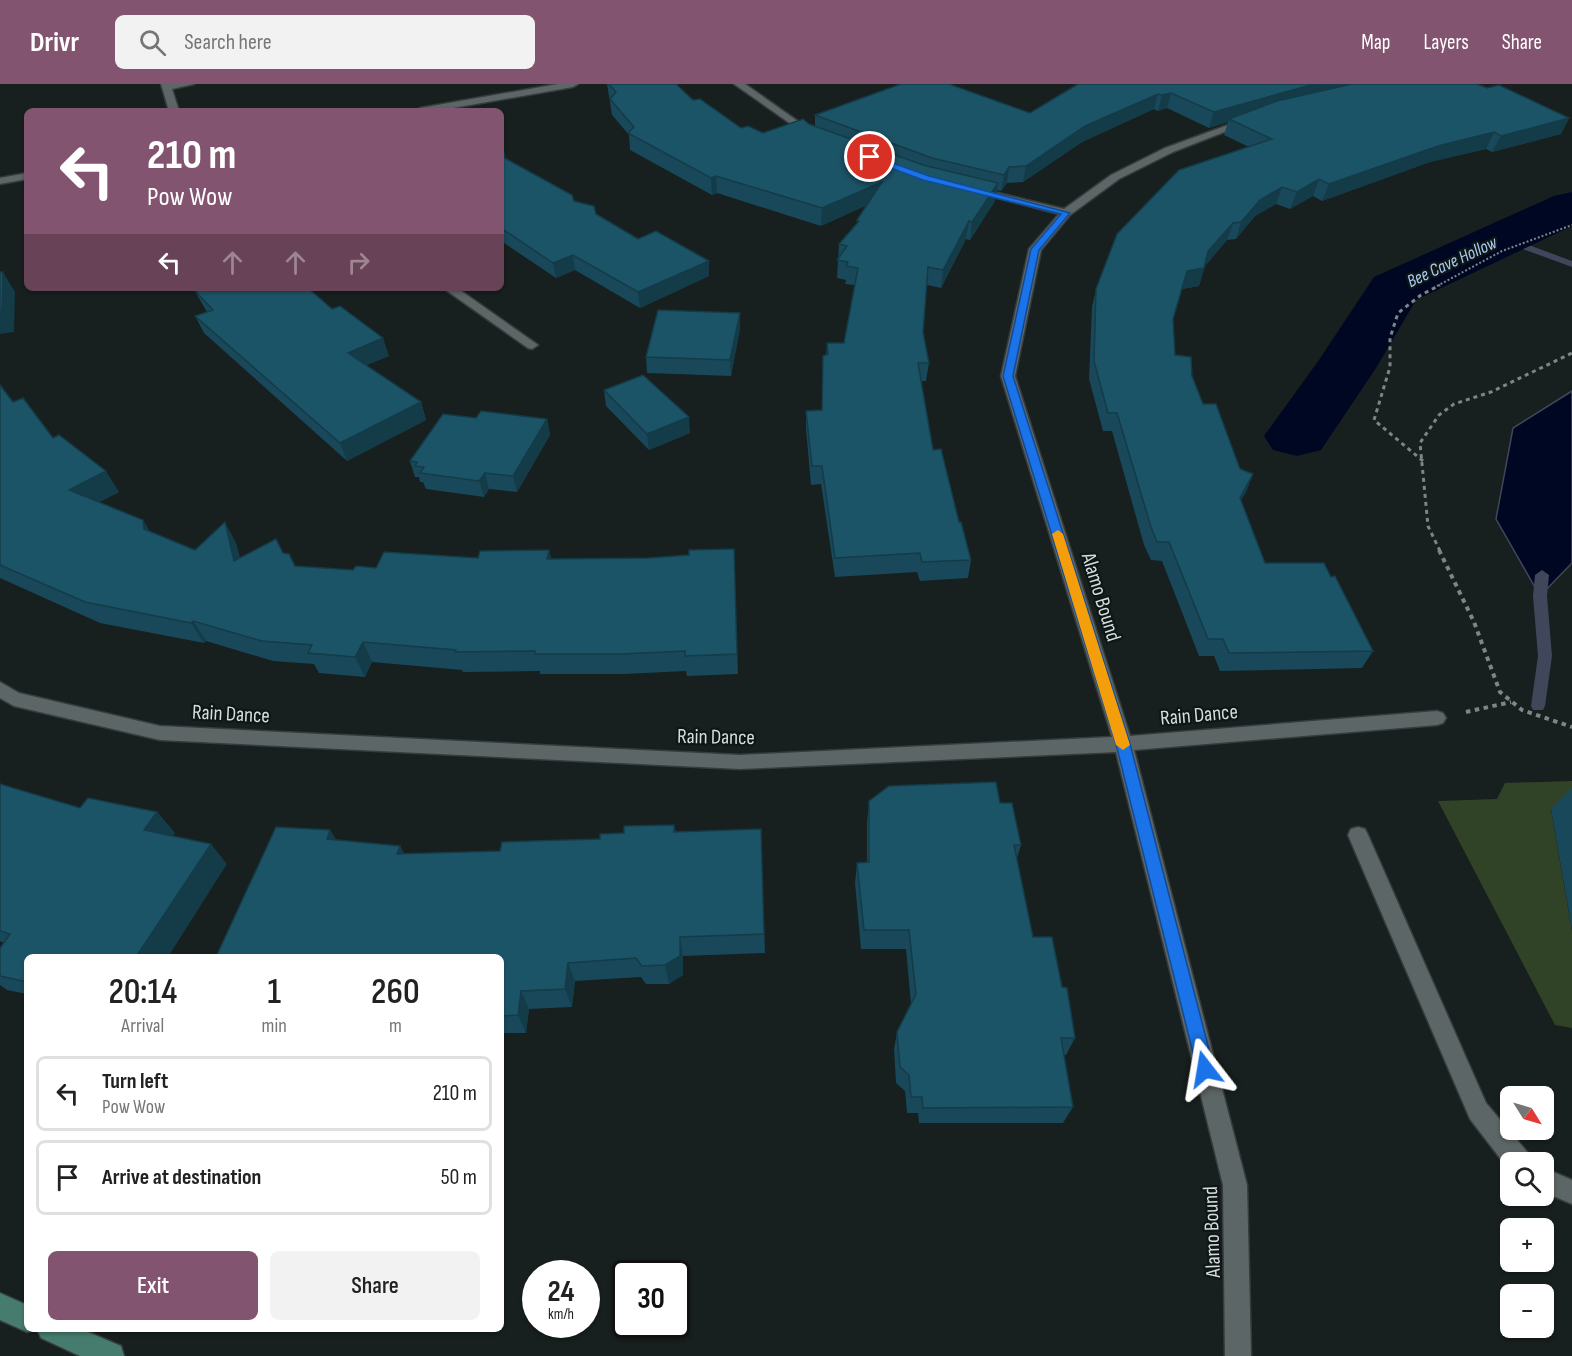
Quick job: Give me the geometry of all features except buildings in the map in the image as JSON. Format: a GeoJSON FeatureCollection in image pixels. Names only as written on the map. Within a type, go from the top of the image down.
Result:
{"type":"FeatureCollection","features":[{"type":"Feature","properties":{"kind":"main road"},"geometry":{"type":"LineString","coordinates":[[0,1306],[24,1317]]}},
{"type":"Feature","properties":{"kind":"main road"},"geometry":{"type":"LineString","coordinates":[[58,1332],[111,1356]]}},
{"type":"Feature","properties":{"kind":"street"},"geometry":{"type":"LineString","coordinates":[[173,108],[166,86],[189,84]]}},
{"type":"Feature","properties":{"kind":"street"},"geometry":{"type":"LineString","coordinates":[[437,108],[573,84]]}},
{"type":"Feature","properties":{"kind":"street"},"geometry":{"type":"LineString","coordinates":[[739,84],[813,136],[824,140]]}},
{"type":"Feature","properties":{"kind":"street","name":"Alamo Bound"},"geometry":{"type":"LineString","coordinates":[[1238,1356],[1235,1185],[1123,744],[1008,376],[1035,249],[1066,213],[1115,177],[1169,150],[1268,113]]}},
{"type":"Feature","properties":{"kind":"street"},"geometry":{"type":"LineString","coordinates":[[0,181],[24,177]]}},
{"type":"Feature","properties":{"kind":"street"},"geometry":{"type":"LineString","coordinates":[[958,186],[1066,213]]}},
{"type":"Feature","properties":{"kind":"street"},"geometry":{"type":"LineString","coordinates":[[452,291],[532,345]]}},
{"type":"Feature","properties":{"kind":"street","name":"Rain Dance"},"geometry":{"type":"LineString","coordinates":[[0,689],[14,699],[160,733],[740,762],[1123,744],[1437,718]]}},
{"type":"Feature","properties":{"kind":"street"},"geometry":{"type":"LineString","coordinates":[[1358,835],[1478,1111],[1511,1152]]}},
{"type":"Feature","properties":{"kind":"street"},"geometry":{"type":"LineString","coordinates":[[1554,1184],[1572,1192]]}},
{"type":"Feature","properties":{"kind":"path"},"geometry":{"type":"LineString","coordinates":[[1423,462],[1374,420],[1390,367],[1390,338],[1398,313],[1421,295],[1502,251],[1572,225]]}},
{"type":"Feature","properties":{"kind":"path"},"geometry":{"type":"LineString","coordinates":[[1572,352],[1491,392],[1454,404],[1438,415],[1420,443],[1428,526],[1474,622],[1500,692],[1522,710],[1552,722],[1572,726]]}},
{"type":"Feature","properties":{"kind":"path"},"geometry":{"type":"LineString","coordinates":[[1437,718],[1512,702]]}},
{"type":"Feature","properties":{"kind":"green space"},"geometry":{"type":"Polygon","coordinates":[[[1572,781],[1572,814],[1551,810],[1572,931],[1572,1028],[1555,1025],[1438,801],[1497,799],[1505,783],[1572,781]]]}},
{"type":"Feature","properties":{"kind":"water"},"geometry":{"type":"Polygon","coordinates":[[[1572,391],[1572,563],[1540,596],[1496,519],[1513,428],[1572,391]]]}},
{"type":"Feature","properties":{"kind":"waterway","name":"Bee Cave Hollow"},"geometry":{"type":"LineString","coordinates":[[1297,436],[1345,368],[1394,289],[1572,207]]}},
{"type":"Feature","properties":{"kind":"waterway"},"geometry":{"type":"LineString","coordinates":[[1504,239],[1572,264]]}},
{"type":"Feature","properties":{"kind":"waterway"},"geometry":{"type":"LineString","coordinates":[[1538,706],[1545,656],[1540,596],[1542,575]]}},
{"type":"Feature","properties":{"kind":"slow traffic"},"geometry":{"type":"LineString","coordinates":[[1058,534],[1123,745]]}},
{"type":"Feature","properties":{"kind":"route"},"geometry":{"type":"LineString","coordinates":[[870,157],[926,178],[1066,213],[1035,249],[1008,376],[1123,744],[1205,1069]]}}]}
